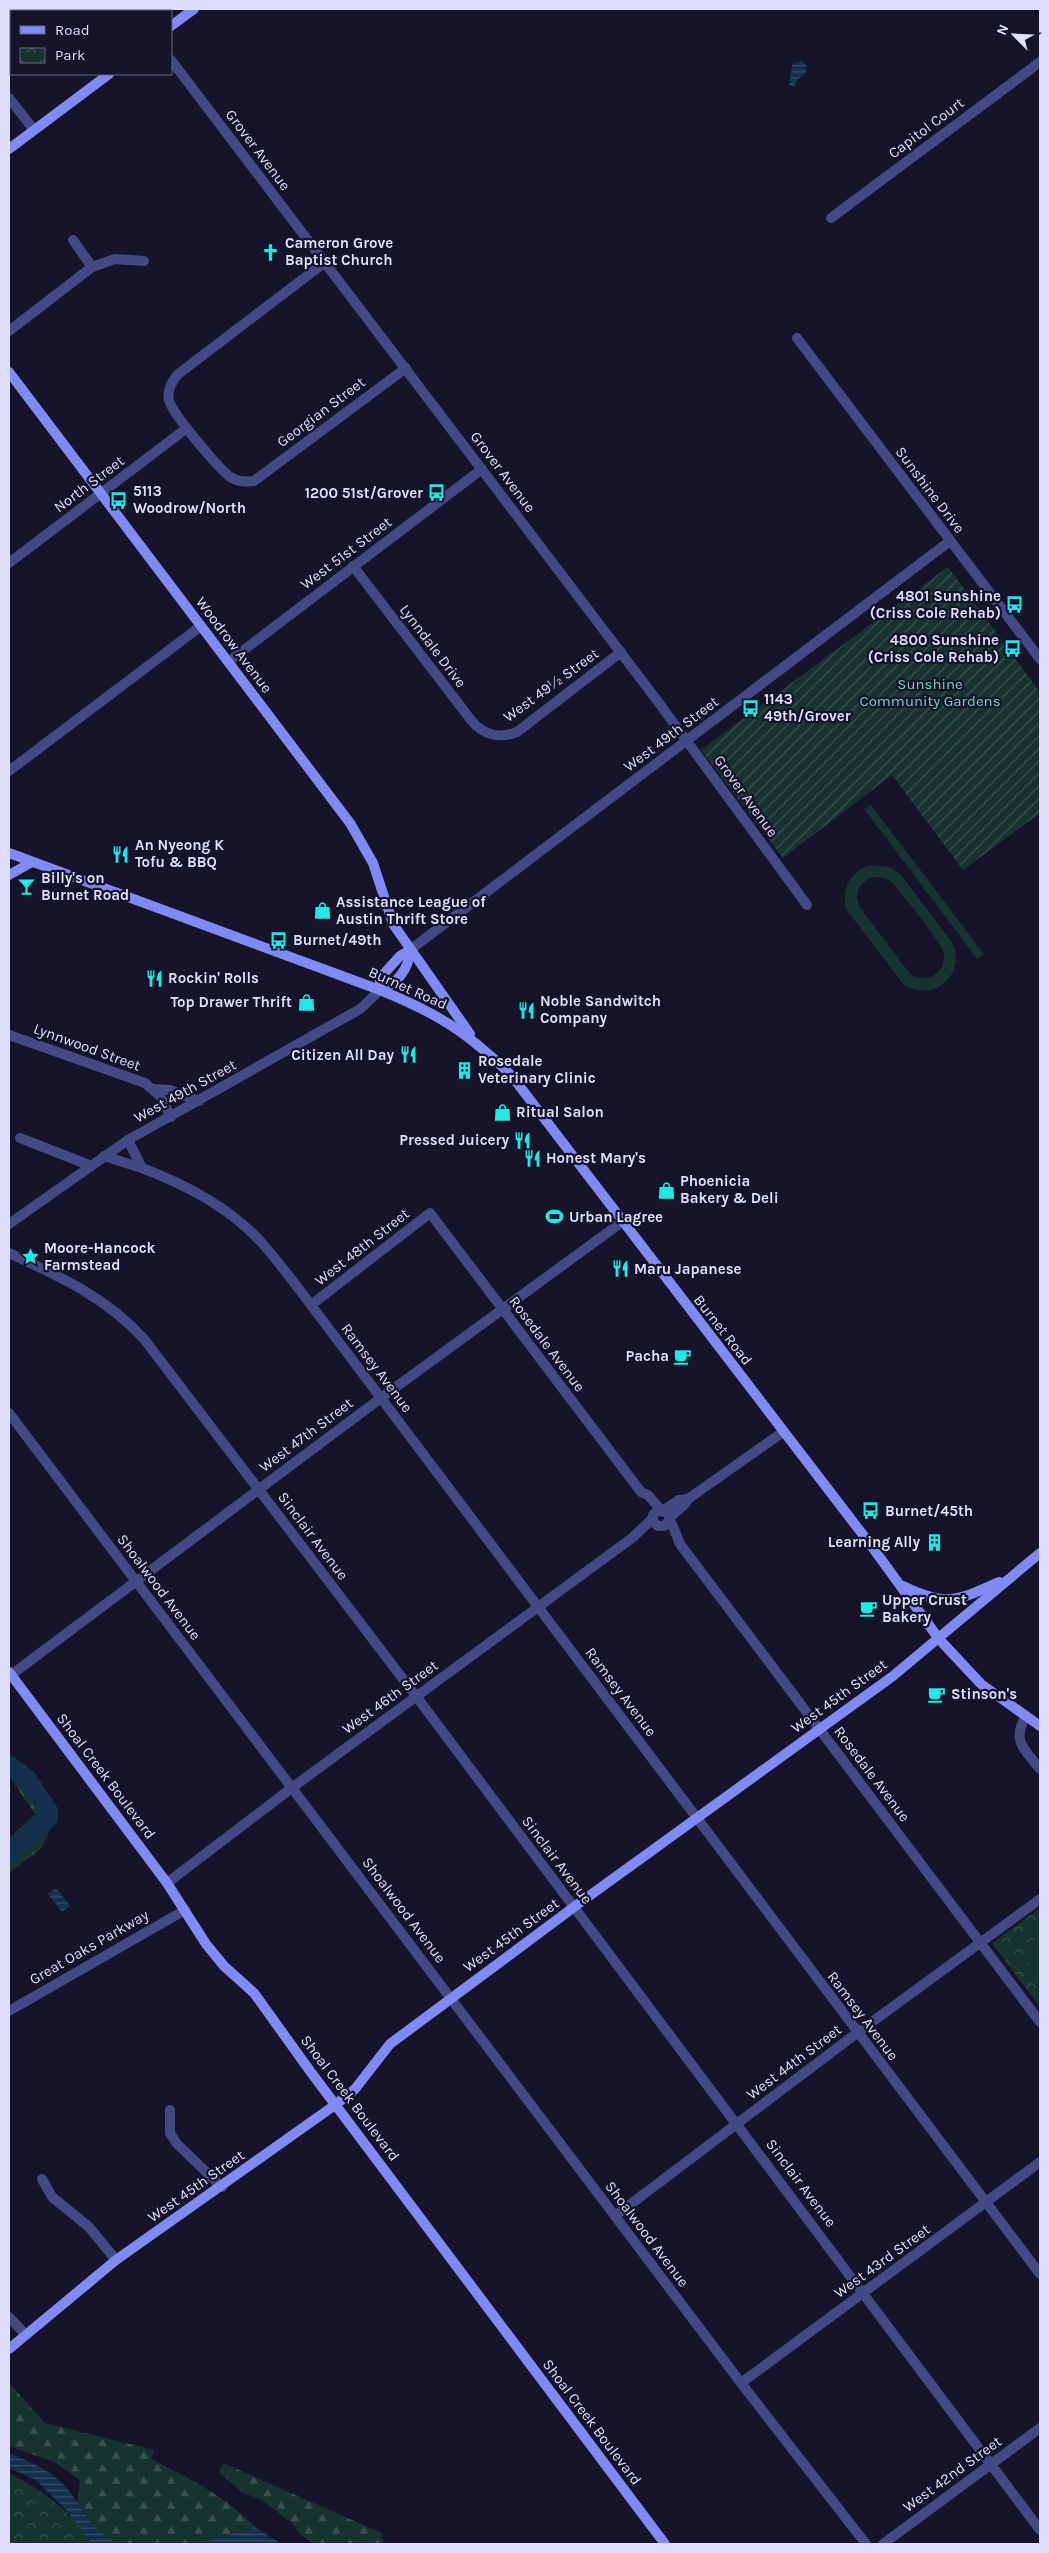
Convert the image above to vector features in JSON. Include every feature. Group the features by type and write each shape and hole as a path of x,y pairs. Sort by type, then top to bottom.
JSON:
{"main road":[{"path":"172,25 194,9"},
{"path":"9,150 107,75"},
{"name":"Woodrow Avenue","path":"9,372 350,823 373,863 393,924 475,1041"},
{"name":"Burnet Road","path":"9,853 380,990 437,1016 475,1041 511,1075 901,1585 939,1639 981,1684 1040,1726"},
{"path":"9,875 32,862"},
{"name":"West 49th Street","path":"410,950 409,961 394,985 380,990 380,978 400,956 410,950"},
{"name":"West 45th Street","path":"9,2349 116,2260 336,2105 355,2089 390,2044 574,1907 893,1676 939,1639 1007,1578 1040,1553"},
{"path":"901,1585 933,1599 952,1600 969,1596 1007,1578"},
{"name":"Shoal Creek Boulevard","path":"10,1673 167,1883 212,1952 254,1992 336,2105 665,2544"}],"street":[{"name":"Grover Avenue","path":"172,61 621,652 807,905"},
{"name":"Capitol Court","path":"830,218 1040,62"},
{"path":"9,98 34,130"},
{"path":"73,240 92,267"},
{"path":"9,331 92,267 115,259 144,260"},
{"path":"187,428 171,407 169,400 172,381 181,372 324,263"},
{"name":"Sunshine Drive","path":"797,338 1040,659"},
{"name":"Georgian Street","path":"187,428 227,475 237,481 254,481 406,368"},
{"name":"North Street","path":"9,564 187,428"},
{"name":"West 51st Street","path":"228,662 482,469"},
{"name":"West 49th Street","path":"410,950 950,541"},
{"name":"Lynndale Drive","path":"353,566 476,726 496,735"},
{"path":"9,772 201,626"},
{"name":"West 49½ Street","path":"496,735 510,734 523,727 621,652"},
{"name":"West 49th Street","path":"9,1224 128,1140 360,1009 380,990"},
{"name":"Lynnwood Street","path":"9,1035 145,1083 154,1089 171,1117"},
{"name":"Lynnwood Street","path":"154,1089 170,1090 198,1101"},
{"path":"20,1138 90,1165"},
{"path":"128,1140 142,1168"},
{"name":"Ramsey Avenue","path":"104,1156 142,1168 191,1188 240,1222 262,1243 312,1305 857,2033 1040,2274"},
{"name":"West 48th Street","path":"312,1305 430,1213"},
{"name":"Rosedale Avenue","path":"430,1213 641,1492 642,1500 679,1537 680,1544 1040,2022"},
{"name":"West 47th Street","path":"10,1673 622,1222"},
{"name":"Sinclair Avenue","path":"9,1253 91,1293 133,1326 416,1696 1040,2530"},
{"name":"Shoalwood Avenue","path":"9,1413 741,2383 866,2544"},
{"name":"West 46th Street","path":"167,1883 293,1787 632,1538 642,1536 679,1500 688,1499 783,1432"},
{"path":"1026,1716 1018,1736 1022,1746 1040,1770"},
{"name":"West 44th Street","path":"615,2216 857,2033 1040,1899"},
{"name":"Great Oaks Parkway","path":"9,2011 185,1910"},
{"path":"170,2110 170,2133 177,2144 222,2187"},
{"name":"West 43rd Street","path":"741,2383 1040,2162"},
{"path":"42,2179 52,2197 89,2227 116,2260"},
{"path":"9,2317 25,2334"},
{"name":"West 42nd Street","path":"883,2544 1040,2428"}],"green space":[{"name":"Sunshine Community Gardens","path":"948,567 1040,692 1040,813 963,870 892,775 783,858 701,750"},
{"path":"871,805 984,954 977,959 865,810"},
{"path":"870,865 890,867 901,875 954,945 956,957 954,968 944,984 935,989 925,991 915,990 904,985 846,909 846,888 852,876","holes":["873,877 886,878 893,883 933,934 942,949 944,957 941,969 931,977 918,978 911,975 861,909 858,894 864,882"]},
{"path":"9,1755 21,1766 58,1813 41,1849 9,1873 9,1838 35,1814 9,1776"},
{"path":"1040,1908 1040,2007 992,1943"},
{"path":"1040,1936 1040,1978 1023,1957 1023,1949"},
{"path":"9,2383 45,2423 154,2450 151,2459 193,2481 220,2498 256,2528 239,2531 198,2544 119,2544 102,2537 77,2505 80,2480 54,2462 9,2446"},
{"path":"223,2463 382,2533 383,2544 313,2544 300,2534 292,2523 260,2499 243,2493 219,2472"},
{"path":"9,2473 56,2503 84,2531 93,2544 9,2544"}],"water":[{"path":"801,61 807,66 806,73 797,80 794,87 789,85 792,65"},
{"path":"56,1888 70,1906 62,1912 48,1894"},
{"path":"9,2453 50,2473 62,2483 93,2525 108,2538 119,2544 93,2544 66,2510 36,2480 9,2468"},
{"path":"256,2528 282,2544 198,2544 239,2531"}],"waterway":[{"path":"9,1765 27,1779 49,1812 49,1817 9,1854"}],"place":[{"name":"Cameron Grove Baptist Church","path":"271,252"},
{"name":"1200 51st/Grover","path":"437,493"},
{"name":"5113 Woodrow/North","path":"119,500"},
{"name":"4801 Sunshine (Criss Cole Rehab)","path":"1015,605"},
{"name":"4800 Sunshine (Criss Cole Rehab)","path":"1013,649"},
{"name":"1143 49th/Grover","path":"750,708"},
{"name":"An Nyeong K Tofu & BBQ","path":"121,854"},
{"name":"Billy's on Burnet Road","path":"27,887"},
{"name":"Assistance League of Austin Thrift Store","path":"322,911"},
{"name":"Burnet/49th","path":"279,940"},
{"name":"Rockin' Rolls","path":"154,978"},
{"name":"Top Drawer Thrift","path":"306,1002"},
{"name":"Noble Sandwitch Company","path":"526,1010"},
{"name":"Citizen All Day","path":"408,1055"},
{"name":"Rosedale Veterinary Clinic","path":"464,1070"},
{"name":"Ritual Salon","path":"502,1112"},
{"name":"Pressed Juicery","path":"523,1140"},
{"name":"Honest Mary's","path":"532,1158"},
{"name":"Phoenicia Bakery & Deli","path":"666,1190"},
{"name":"Urban Lagree","path":"555,1217"},
{"name":"Moore-Hancock Farmstead","path":"30,1257"},
{"name":"Maru Japanese","path":"620,1269"},
{"name":"Pacha","path":"683,1356"},
{"name":"Burnet/45th","path":"871,1511"},
{"name":"Learning Ally","path":"934,1542"},
{"name":"Upper Crust Bakery","path":"868,1609"},
{"name":"Stinson's","path":"937,1694"}]}
